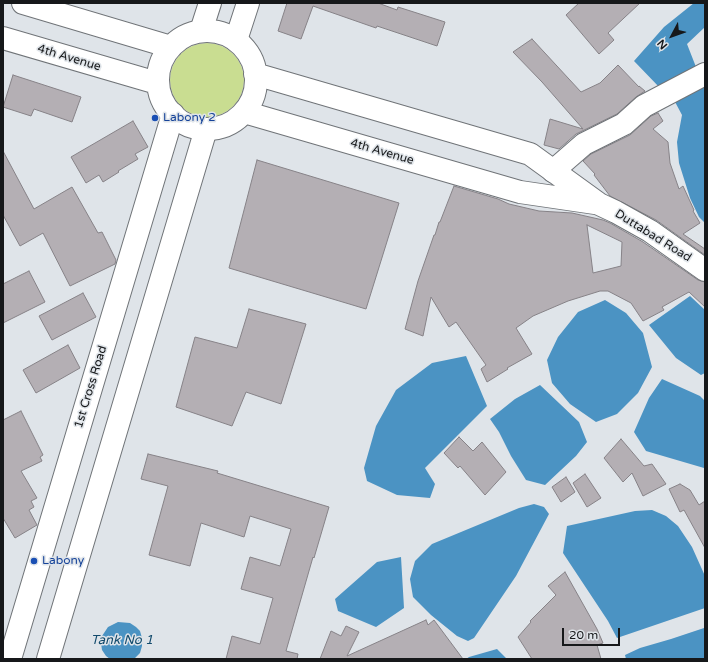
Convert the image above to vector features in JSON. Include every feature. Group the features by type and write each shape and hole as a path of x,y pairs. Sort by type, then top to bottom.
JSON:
{"main road":[{"path":"23,3 171,47"},
{"path":"201,31 210,3"},
{"path":"236,40 248,3"},
{"path":"205,30 222,33 236,40 247,51 254,66 256,84 250,104 240,117 225,126 206,129 192,126 178,120 166,107 159,92 157,83 157,76 163,58 171,47 174,43 188,34 205,30"},
{"name":"4th Avenue","path":"3,38 157,83"},
{"path":"255,74 530,154 599,204"},
{"path":"553,171 584,144 624,124 644,106 705,74"},
{"name":"4th Avenue","path":"244,112 520,192 599,204"},
{"name":"1st Cross Road","path":"10,659 173,114"},
{"path":"48,659 206,129"},
{"name":"Duttabad Road","path":"599,204 650,231 705,270"}],"green space":[{"path":"200,43 214,43 228,49 238,59 244,73 242,94 238,101 228,111 214,117 200,117 186,111 176,101 170,87 170,73 176,59 186,49"}],"water":[{"path":"694,3 705,3 705,27 687,44 696,67 660,88 634,61 664,27"},
{"path":"705,84 705,223 699,217 690,198 679,163 677,142 682,115 674,100"},
{"path":"690,296 705,310 705,373 701,375 676,358 649,325"},
{"path":"605,300 626,313 643,333 652,367 638,393 617,414 596,422 570,404 552,383 547,360 558,337 578,312"},
{"path":"466,356 487,406 425,468 435,484 430,498 397,495 367,481 364,468 376,426 396,390 432,363"},
{"path":"662,379 700,396 705,401 704,468 646,451 634,432 649,398"},
{"path":"540,385 579,422 587,442 576,456 545,485 526,480 490,419 515,399"},
{"path":"534,504 544,507 549,514 516,576 474,638 468,641 457,636 431,615 413,597 410,579 415,561 432,544 519,508"},
{"path":"652,510 666,516 678,526 692,547 705,576 705,608 617,638 608,621 563,553 567,526 635,511"},
{"path":"401,557 404,608 376,627 338,611 335,599 377,562"},
{"name":"Tank No 1","path":"118,622 130,623 140,631 142,646 140,653 134,659 110,659 102,650 102,636 108,627"},
{"path":"704,628 705,659 626,659 625,655 640,648"},
{"path":"497,649 507,659 466,659 469,657"}],"building":[{"path":"287,3 378,3 397,10 398,7 445,22 437,46 377,26 376,28 313,6 301,39 278,31"},
{"path":"579,3 640,3 608,33 614,40 599,54 566,15"},
{"path":"532,39 581,92 600,83 618,65 639,87 645,91 617,114 576,134 559,149 544,145 550,119 583,129 542,82 513,52"},
{"path":"13,75 81,97 72,122 34,109 31,116 3,107"},
{"path":"658,113 663,121 653,129 668,142 670,163 679,189 683,186 694,210 693,211 700,223 683,234 705,249 705,255 656,220 610,196 594,175 595,174 583,161 591,154 630,135 651,116"},
{"path":"133,121 148,147 135,154 138,159 103,182 99,175 86,183 71,157"},
{"path":"3,151 34,209 72,187 98,233 102,232 116,260 115,264 70,286 43,233 20,246 3,215"},
{"path":"257,160 399,203 366,309 229,268"},
{"path":"454,186 498,199 509,204 539,211 572,213 603,220 643,242 698,280 705,282 705,307 689,292 662,307 664,310 643,321 631,303 608,291 600,291 568,301 533,316 516,328 532,354 507,368 508,369 487,382 481,369 486,365 456,322 449,327 431,297 423,336 405,329 418,281","holes":["587,225 622,242 621,266 593,273"]},
{"path":"29,271 45,302 3,323 3,284"},
{"path":"83,293 96,317 52,340 39,316"},
{"path":"249,309 306,324 281,404 246,392 232,426 176,407 195,337 237,348"},
{"path":"68,345 80,368 36,393 23,370"},
{"path":"21,411 43,455 40,457 42,461 21,471 37,498 31,501 34,507 29,510 37,525 15,538 3,518 3,420"},
{"path":"459,437 473,451 482,442 506,472 485,495 460,466 458,468 444,453"},
{"path":"621,439 644,466 652,464 666,484 643,496 632,473 623,482 604,458"},
{"path":"148,454 218,471 217,473 329,507 286,651 298,654 297,659 226,659 232,636 260,644 273,598 241,589 250,557 280,566 291,529 250,516 244,537 201,523 190,566 149,555 168,486 141,479"},
{"path":"585,474 601,498 587,507 573,483"},
{"path":"566,477 575,492 561,502 552,487"},
{"path":"680,484 690,490 699,505 705,501 705,548 684,510 680,512 669,489"},
{"path":"565,572 597,629 603,643 597,645 601,659 532,659 518,637 531,622 530,621 556,595 548,586"},
{"path":"426,620 428,625 434,620 463,659 320,659 331,631 341,636 346,626 359,632 347,656"}],"place":[{"name":"Labony 2","path":"155,118"},
{"name":"Labony","path":"34,561"}]}
